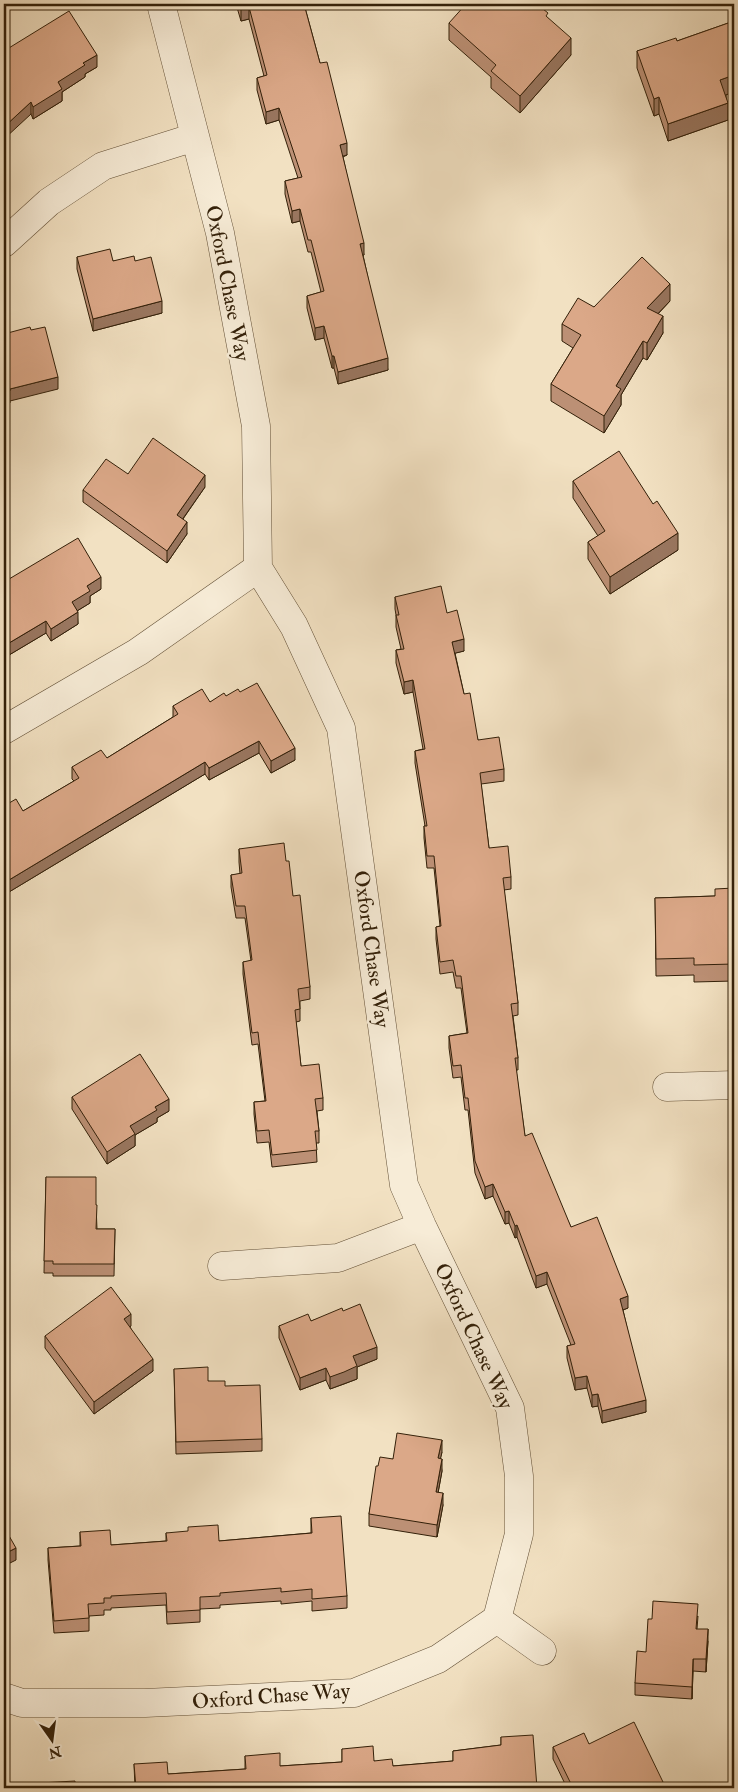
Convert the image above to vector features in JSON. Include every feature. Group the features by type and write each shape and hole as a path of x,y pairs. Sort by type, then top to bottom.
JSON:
{"street":[{"name":"Oxford Chase Way","path":"4,1697 22,1703 145,1703 354,1693 438,1659 497,1619 519,1534 519,1476 510,1408 404,1185 341,728 294,626 258,568 256,426 220,232 161,4"},
{"path":"4,243 49,202 103,166 195,137"},
{"path":"4,730 138,652 258,568"},
{"path":"666,1087 734,1085"},
{"path":"222,1266 338,1258 422,1226"},
{"path":"497,1619 542,1652"}],"building":[{"path":"239,4 304,4 320,63 327,62 347,143 340,145 364,243 360,244 388,358 338,372 324,326 315,328 307,296 324,291 311,240 308,240 300,209 292,211 285,181 302,177 279,108 266,112 257,78 267,75 249,7 241,9"},
{"path":"466,4 537,4 548,13 546,16 571,38 520,96 491,71 496,65 449,23"},
{"path":"69,11 97,55 58,82 62,89 33,107 31,102 4,127 4,51"},
{"path":"734,21 734,75 720,80 728,103 668,124 659,97 654,99 637,51 676,38 677,41"},
{"path":"110,249 113,261 134,256 135,261 151,257 162,301 93,319 77,257"},
{"path":"642,257 670,284 647,308 663,316 647,343 643,341 616,386 621,389 604,416 551,384 581,335 562,324 578,298 594,307"},
{"path":"30,327 31,330 45,327 58,377 10,389 10,391 4,393 4,334"},
{"path":"153,438 205,475 177,515 187,522 167,551 83,490 106,459 128,474"},
{"path":"619,451 653,504 657,501 678,533 610,577 588,542 605,531 573,481"},
{"path":"78,538 101,577 87,586 90,591 72,602 78,612 51,629 46,621 4,646 4,582"},
{"path":"441,586 447,613 457,610 464,639 452,642 464,694 470,693 478,740 499,737 504,769 480,773 489,848 508,846 511,877 503,878 518,1003 511,1004 518,1058 515,1058 525,1136 532,1133 571,1227 597,1217 628,1296 620,1299 646,1400 602,1411 598,1394 592,1395 587,1376 575,1378 567,1346 575,1344 547,1272 536,1276 517,1225 515,1226 509,1211 505,1212 493,1184 485,1187 475,1161 468,1098 465,1098 461,1065 453,1066 449,1036 468,1033 461,976 456,976 453,960 440,962 436,927 441,926 434,856 427,856 424,826 427,826 415,751 425,749 413,680 404,682 396,650 404,649 396,615 399,615 395,597"},
{"path":"257,683 295,748 271,761 259,741 209,768 205,762 4,883 4,806 16,799 23,811 79,778 72,767 101,750 107,758 178,714 173,706 202,689 210,702 224,693 226,696 238,689 240,692"},
{"path":"284,843 286,861 289,861 293,896 300,895 310,987 298,989 300,1009 295,1010 301,1066 319,1064 323,1098 315,1099 319,1131 315,1131 317,1150 272,1155 269,1130 257,1131 254,1102 266,1101 258,1032 252,1033 243,962 252,960 245,906 236,906 231,875 242,873 239,849"},
{"path":"734,888 734,964 694,965 694,958 656,959 655,898 715,896 715,889"},
{"path":"140,1054 169,1099 155,1107 157,1110 130,1126 135,1134 107,1152 72,1097"},
{"path":"46,1177 96,1177 96,1229 115,1229 114,1264 53,1264 53,1261 44,1261"},
{"path":"111,1287 131,1314 124,1319 153,1359 94,1402 45,1336"},
{"path":"360,1304 377,1347 353,1356 357,1366 344,1372 330,1377 326,1368 300,1378 279,1326 308,1314 311,1321 342,1308 343,1311"},
{"path":"208,1367 208,1381 225,1381 225,1386 260,1385 262,1439 176,1442 174,1369"},
{"path":"397,1433 442,1440 438,1458 442,1459 436,1492 443,1493 437,1525 369,1514 376,1466 378,1466 380,1457 393,1459"},
{"path":"341,1516 347,1596 312,1599 312,1589 281,1592 281,1588 220,1593 220,1596 200,1597 200,1610 167,1612 166,1593 111,1596 111,1598 104,1598 104,1603 88,1604 89,1618 54,1621 48,1548 81,1546 80,1532 110,1530 111,1545 167,1541 166,1533 188,1531 188,1527 218,1525 219,1541 312,1533 311,1518"},
{"path":"4,1527 16,1548 4,1554"},
{"path":"653,1601 698,1604 696,1629 708,1629 706,1659 693,1659 692,1687 635,1683 637,1651 646,1652 648,1619 652,1619"},
{"path":"634,1722 663,1782 650,1788 573,1788 553,1747 584,1733 589,1744"},
{"path":"533,1735 537,1788 136,1788 134,1764 167,1762 168,1774 246,1769 245,1756 280,1753 280,1766 342,1762 342,1749 373,1746 374,1761 392,1759 393,1766 453,1761 453,1751 501,1745 501,1737"},
{"path":"75,1781 75,1788 40,1788 40,1783"}]}
